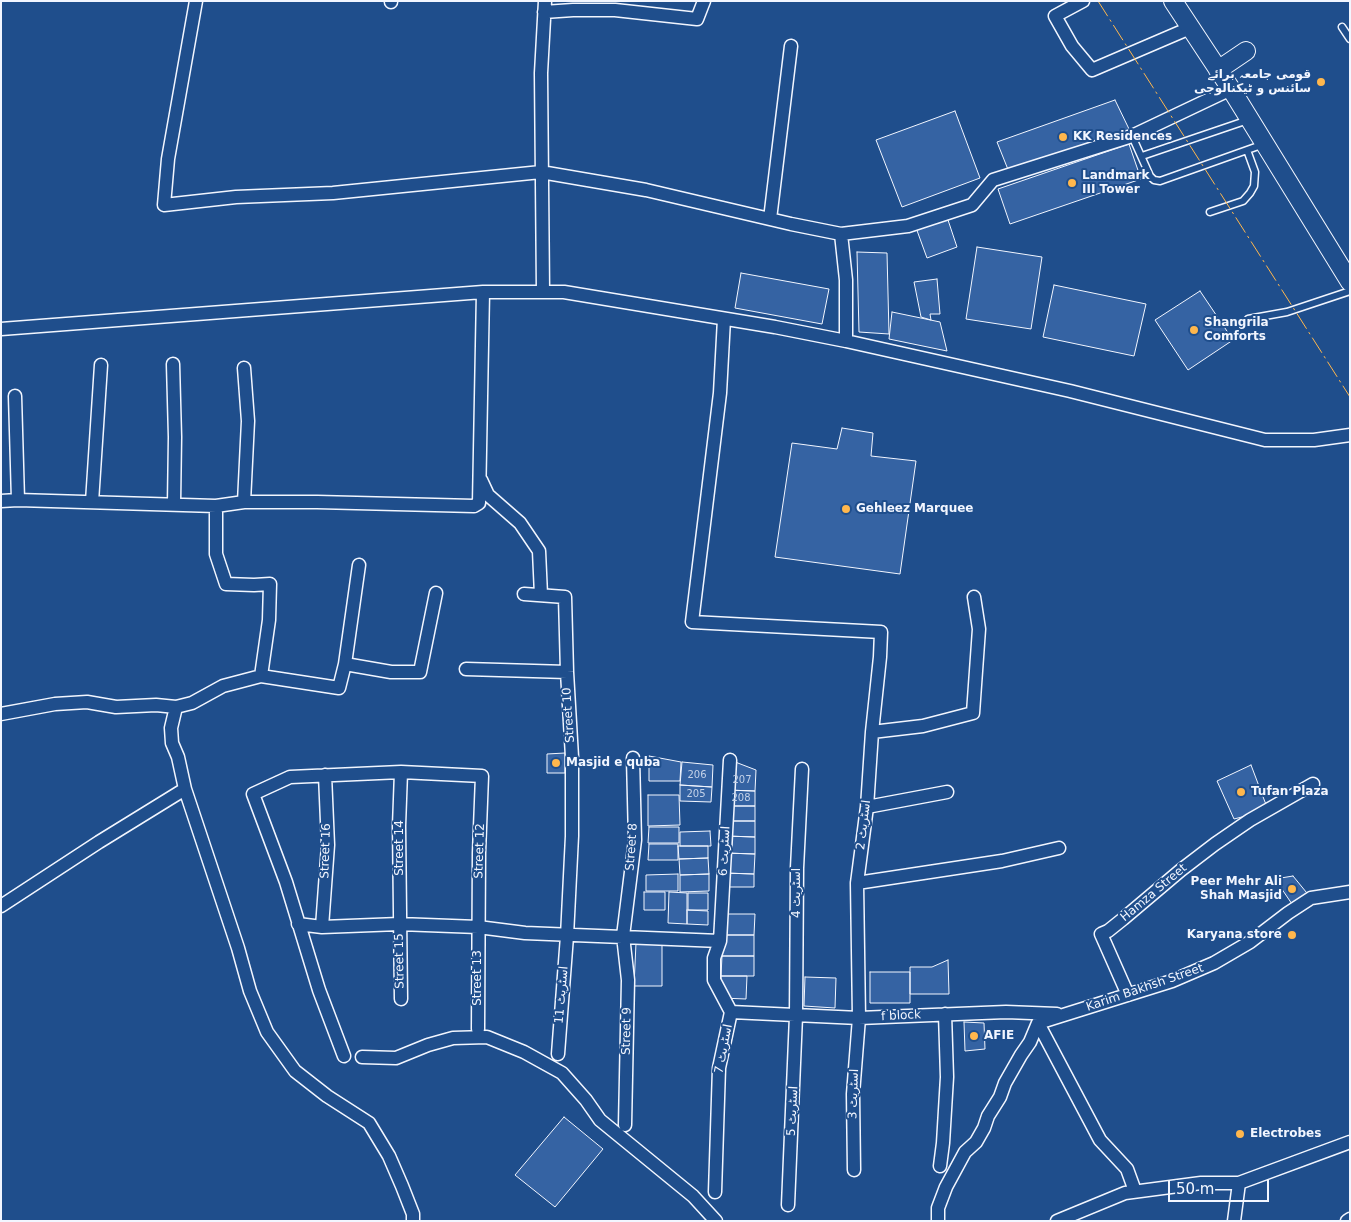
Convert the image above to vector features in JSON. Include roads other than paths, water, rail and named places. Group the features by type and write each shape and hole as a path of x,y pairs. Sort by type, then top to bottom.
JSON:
{"main road":[{"path":"1173,1 1231,89 1350,282"},
{"path":"1218,70 1246,51"}],"street":[{"path":"196,1 168,158 164,205 236,197 333,193 541,172 646,190 841,234 908,226 972,205 993,180 1132,136 1231,89"},
{"path":"543,292 541,74 545,7 573,10 615,10 697,19 704,1"},
{"path":"1083,1 1055,16 1072,46 1092,70 1190,28"},
{"path":"770,219 791,46"},
{"path":"841,234 846,280 846,341"},
{"path":"1,501 216,506 244,502 317,502 474,506 479,503 483,292"},
{"path":"1,329 483,292 564,292 724,318 846,341 1070,391 1265,440 1314,440 1350,435"},
{"name":"اسٹریٹ 2","path":"724,318 720,392 692,622 881,632 867,807 857,883 859,1018"},
{"path":"173,364 174,504"},
{"path":"92,502 101,365"},
{"path":"244,368 248,421 244,502"},
{"path":"15,396 18,500"},
{"path":"479,475 488,495 520,523 539,551 541,595"},
{"path":"216,506 216,554 226,584 270,584 269,620 261,676"},
{"path":"1,714 55,704 87,702 116,707 156,705 176,707 192,703 222,686 261,676 339,688 345,664 359,565"},
{"path":"345,664 391,672 420,672 436,593"},
{"name":"Street 10","path":"524,594 566,597 567,672 572,757 572,836 567,936"},
{"path":"872,732 924,726 973,713 979,630 974,597"},
{"path":"466,669 567,672"},
{"path":"176,707 171,728 172,743 178,757 185,789 238,948 250,991 267,1032 295,1071 327,1096 369,1123 389,1156 399,1178 413,1214 413,1221"},
{"name":"Street 8","path":"623,936 635,840 633,758"},
{"name":"اسٹریٹ 6","path":"720,941 730,760"},
{"name":"اسٹریٹ 4","path":"796,1016 797,868 802,769"},
{"path":"344,1056 318,990 286,882 253,794 290,777 401,772"},
{"name":"Street 12","path":"401,772 482,776 478,927"},
{"name":"Street 14","path":"400,924 401,772"},
{"name":"Street 16","path":"322,927 328,845 325,775"},
{"name":"Hamza Street","path":"1128,995 1101,934 1116,925 1215,844 1250,820 1313,784"},
{"path":"1,906 185,789"},
{"path":"867,807 947,792"},
{"path":"857,883 1002,861 1059,848"},
{"name":"Karim Bakhsh Street","path":"1038,1023 1172,980 1214,963 1250,942 1311,898 1350,892"},
{"path":"298,924 322,927 400,924 478,927 525,934 623,936 720,941"},
{"name":"Street 15","path":"400,924 401,999"},
{"name":"Street 13","path":"478,927 478,1029"},
{"name":"اسٹریٹ 11","path":"558,1054 567,936"},
{"name":"Street 9","path":"623,936 628,980 625,1126"},
{"name":"اسٹریٹ 7","path":"716,1192 719,1068 732,1012 714,980 714,958 720,941"},
{"name":"f block","path":"732,1012 859,1018 1006,1012 1070,1014"},
{"path":"940,1166 947,1077 945,1014"},
{"name":"اسٹریٹ 5","path":"788,1205 796,1016"},
{"name":"اسٹریٹ 3","path":"854,1170 852,1094 859,1018"},
{"path":"1038,1023 1100,1140 1127,1169 1135,1191"},
{"path":"938,1221 938,1208 946,1187 964,1152 976,1142 984,1128 988,1116 1000,1097 1005,1083 1030,1042 1038,1023"},
{"path":"362,1057 396,1058 428,1045 453,1038 487,1037 524,1052 562,1073 586,1100 600,1120 692,1196 716,1221"},
{"path":"1057,1221 1125,1193 1201,1184 1239,1183 1350,1142"},
{"path":"1234,1221 1239,1183"}],"lane":[{"path":"1342,27 1350,39"},
{"path":"1142,156 1250,120"},
{"path":"1132,136 1150,176 1154,180 1160,181 1264,144"},
{"path":"1210,212 1243,201 1250,193 1254,186 1255,172 1247,150"},
{"path":"1248,319 1287,312 1350,291"}],"place":[{"name":"قومی جامعہ برائے سائنس و ٹیکنالوجی","path":"1321,82"},
{"name":"KK Residences","path":"1063,137"},
{"name":"Landmark III Tower","path":"1072,183"},
{"name":"Shangrila Comforts","path":"1194,330"},
{"name":"Gehleez Marquee","path":"846,509"},
{"name":"Masjid e quba","path":"556,763"},
{"name":"Tufan Plaza","path":"1241,792"},
{"name":"Peer Mehr Ali Shah Masjid","path":"1292,889"},
{"name":"Karyana store","path":"1292,935"},
{"name":"AFIE","path":"974,1036"},
{"name":"Electrobes","path":"1240,1134"}]}
